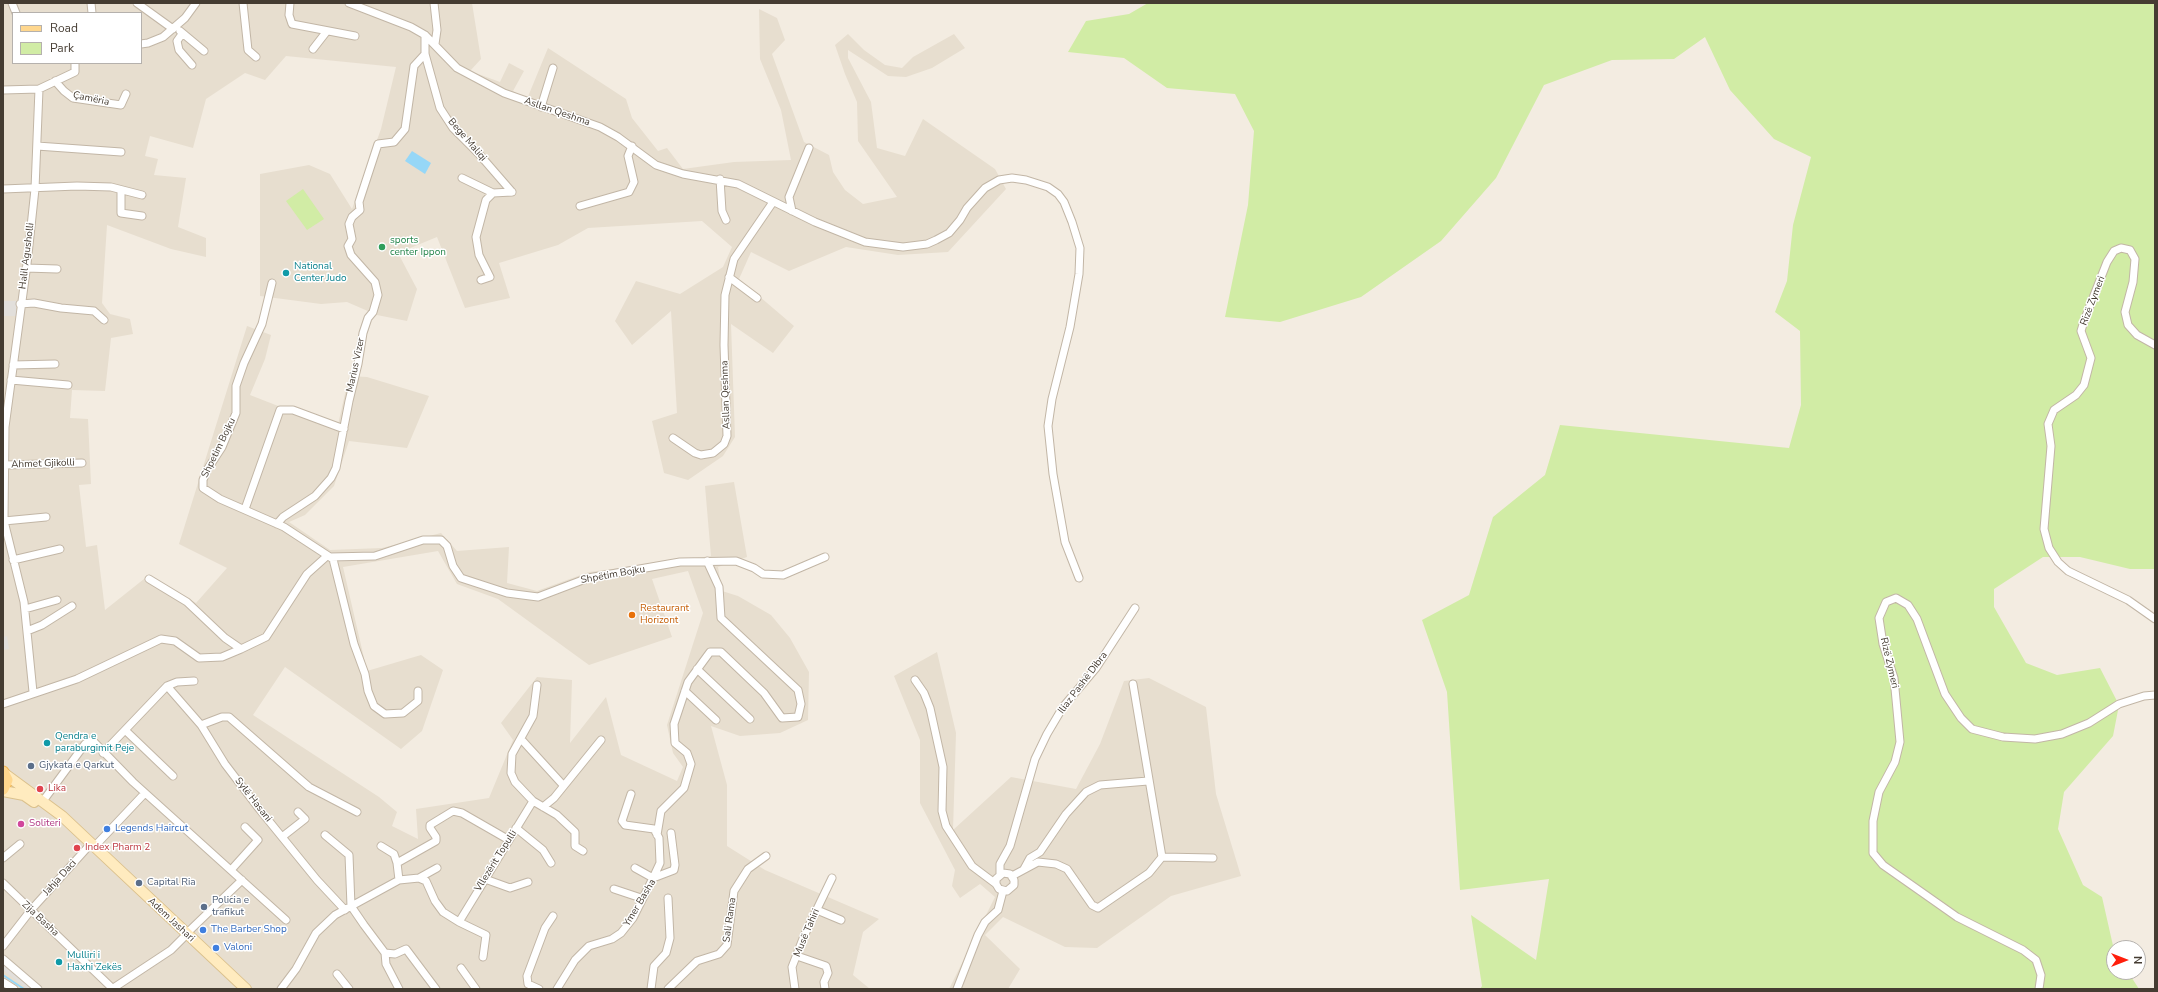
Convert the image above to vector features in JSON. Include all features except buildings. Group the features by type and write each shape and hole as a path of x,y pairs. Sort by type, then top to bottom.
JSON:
{"main road":[{"name":"Adem Jashari","path":"4,773 43,801 238,989"},
{"path":"3,790 7,783 4,773"},
{"name":"Adem Jashari","path":"3,790 24,795 91,848"},
{"name":"Adem Jashari","path":"184,936 246,989"}],"street":[{"path":"137,3 174,28 204,51"},
{"path":"142,44 163,37 174,28 196,3"},
{"path":"243,3 248,50 256,57"},
{"path":"290,3 292,24 355,36"},
{"name":"Asllan Qeshma","path":"349,3 410,27 425,35 457,68 504,93 600,127 632,146 656,165 683,174 720,179 744,187 792,211 865,242 903,247 922,245 936,240 949,233 980,193 999,180 1012,178 1033,182 1048,187 1058,194 1064,202 1080,248 1079,274 1070,327 1052,398 1048,426 1054,474 1066,542 1079,578"},
{"path":"434,3 437,30 435,44"},
{"path":"313,49 327,31"},
{"path":"182,34 177,41 179,50 192,65"},
{"name":"Bege Maliqi","path":"425,35 425,54 440,108 453,128 480,154 512,192 493,193"},
{"name":"Marius Vizer","path":"277,524 283,517 315,496 331,478 336,468 363,333 368,318 373,312 378,295 375,282 351,254 348,246 352,239 349,224 352,217 360,210 359,202 378,144 394,142 405,129 414,66 425,54"},
{"path":"3,90 39,89 75,72 75,64"},
{"path":"541,107 554,68"},
{"name":"Çamëria","path":"55,81 73,98 121,105 126,94"},
{"name":"Halil Agusholli","path":"4,427 26,268 34,189 39,89"},
{"path":"37,146 121,152"},
{"path":"580,206 629,192 634,182 628,156 632,146"},
{"path":"792,211 789,196 809,148"},
{"path":"462,178 493,193 486,200 476,237 479,255 490,277 481,280"},
{"path":"720,179 722,211 726,220"},
{"path":"3,189 34,189 77,186 121,190 142,195"},
{"path":"121,190 121,213 142,216"},
{"name":"Asllan Qeshma","path":"673,438 695,453 707,456 719,450 727,436 724,345 725,295 734,259 773,202"},
{"name":"Rizë Zymeri","path":"2155,344 2137,335 2128,325 2125,312 2133,282 2135,259 2130,250 2121,248 2114,251 2107,262 2081,331 2091,358 2084,385 2076,395 2054,410 2048,424 2051,446 2044,529 2049,548 2058,562 2068,571 2128,600 2155,619"},
{"path":"26,268 57,269"},
{"path":"729,278 757,298"},
{"name":"Shpetim Bojku","path":"272,283 262,324 244,363 236,386 236,413 222,447 207,470 203,480 203,488 209,493 277,524 329,556"},
{"path":"20,304 34,303 61,308 94,311 104,320"},
{"path":"13,365 55,364"},
{"path":"10,380 68,385"},
{"path":"245,509 280,410 293,410 344,429"},
{"name":"Ahmet Gjikolli","path":"4,427 4,522 25,609 33,692"},
{"name":"Ahmet Gjikolli","path":"4,465 82,463"},
{"path":"4,522 46,517"},
{"name":"Shpëtim Bojku","path":"329,556 375,556 423,540 441,540 447,546 453,566 461,578 506,593 538,597 588,578 680,562 736,561 754,568 764,574 783,575 825,557"},
{"path":"13,560 60,550"},
{"path":"3,704 33,692 77,679 112,661 162,639 175,641 200,658 222,657 241,649 266,637 307,574 329,556 333,559 336,567 354,644 365,674 372,703 385,714 403,713 418,701 418,691"},
{"path":"634,868 653,878 660,863 657,834 661,811 684,788 691,764 687,753 675,743 674,724 688,682 710,652 720,652 764,693 782,718 798,717 801,704 798,690 721,618 719,587 707,561"},
{"path":"149,579 187,602 225,638 241,649"},
{"name":"Rizë Zymeri","path":"2039,989 2040,974 2036,960 2023,950 1957,917 1883,865 1873,853 1874,821 1879,792 1895,762 1900,742 1894,678 1883,644 1879,618 1886,602 1896,598 1908,605 1917,619 1945,694 1961,718 1972,728 2003,737 2035,739 2062,734 2089,723 2119,704 2144,696 2155,695"},
{"path":"25,609 57,600"},
{"path":"27,631 42,625 72,606"},
{"name":"Iliaz Pashë Dibra","path":"996,884 996,879 1000,874 1000,864 1010,846 1035,759 1047,734 1064,707 1096,668 1135,608"},
{"path":"697,669 750,719"},
{"path":"915,680 924,693 930,708 942,760 942,811 946,826 972,866 1003,891"},
{"path":"103,753 168,686 177,682 194,681"},
{"path":"1012,876 1038,862 1056,864 1067,869 1092,905 1098,908 1149,873 1162,856 1148,781 1133,684"},
{"path":"537,685 533,716 520,739 511,760 511,773 515,782 533,801 565,822 575,832 576,846 583,851"},
{"name":"Sylë Hasani","path":"168,686 201,725 225,764 282,837 317,880 348,908 385,953"},
{"path":"685,691 716,720"},
{"path":"201,725 222,717 229,717 309,787 357,812"},
{"path":"125,730 173,776"},
{"path":"520,739 564,785"},
{"path":"543,807 564,785 601,740"},
{"path":"43,801 85,744 90,741 94,742 103,753 145,792 286,920"},
{"path":"1023,869 1030,858 1040,852 1066,814 1086,792 1100,785 1148,781"},
{"name":"Jahja Daci","path":"3,946 31,910 145,792"},
{"path":"631,794 622,821 625,825 654,830 657,834"},
{"name":"Vllezërit Topulli","path":"459,922 533,801"},
{"path":"282,837 305,819 298,812"},
{"path":"397,863 436,841 436,837 430,828 430,825 453,812 462,813 509,840"},
{"path":"231,870 258,840 245,826"},
{"path":"516,828 543,850 551,863"},
{"name":"Ymer Basha","path":"557,989 575,960 589,946 612,939 621,933 632,918 641,898 653,878 675,868 671,833"},
{"path":"325,835 349,855 348,908"},
{"path":"3,858 20,844"},
{"path":"381,846 394,854 397,863 399,880"},
{"name":"Sali Rama","path":"668,989 697,961 719,954 727,945 734,891 748,869 766,856"},
{"path":"1162,856 1213,858"},
{"path":"282,989 296,969 316,933 335,915 399,880 419,878 437,868"},
{"path":"1000,874 1006,873 1012,876"},
{"path":"1003,891 1011,889 1014,885 1012,876"},
{"path":"419,878 426,881 443,912 459,922 486,935 484,957"},
{"name":"Musë Tahiri","path":"795,989 792,967 832,878"},
{"path":"485,879 510,888 528,882"},
{"path":"112,989 171,950 242,880"},
{"name":"Zija Basha","path":"3,884 112,989"},
{"path":"614,889 641,898"},
{"path":"957,989 978,935 986,922 998,910 1003,891"},
{"path":"651,989 654,966 666,953 670,938 668,898"},
{"path":"817,910 841,920"},
{"path":"539,989 528,984 527,976 545,928 553,916"},
{"path":"399,989 386,964 385,953 395,954 406,948 436,989"},
{"path":"797,956 826,966 828,972 824,982 825,989"},
{"path":"3,959 38,989"},
{"path":"461,968 476,989"},
{"path":"336,974 349,989"},
{"path":"3,982 11,988"}],"shaded area":[{"path":"3,3 472,3 481,59 470,71 500,82 509,63 524,71 513,91 527,99 548,48 626,99 632,118 658,151 667,148 683,169 734,162 791,160 781,110 760,59 759,9 777,18 785,40 772,54 804,142 829,155 833,172 845,190 863,204 897,197 858,141 857,102 835,45 848,34 864,50 885,65 902,68 913,57 954,34 965,48 932,68 906,77 888,76 848,50 848,58 871,102 877,148 905,156 923,119 995,169 1006,189 948,252 898,255 846,247 789,271 751,252 739,279 794,326 773,353 731,324 735,437 723,456 688,480 664,473 652,421 677,413 671,311 632,345 615,321 636,281 680,294 723,267 732,247 702,221 588,228 558,245 499,263 510,298 465,308 437,237 398,253 417,289 407,321 377,315 347,302 321,304 260,296 260,174 309,165 330,174 352,209 381,129 396,67 286,56 265,80 245,73 206,99 193,148 150,136 145,156 158,159 154,175 186,178 178,227 206,238 206,257 171,249 107,225 102,303 110,314 130,319 133,334 111,338 105,391 72,390 70,418 88,419 91,484 79,485 86,547 97,545 105,610 149,575 196,603 227,568 179,544 247,326 271,335 265,359 250,395 337,429 349,376 367,377 429,396 407,448 349,441 334,486 305,515 289,522 330,550 382,548 441,533 457,551 509,547 507,583 537,591 589,572 711,556 705,486 734,482 747,557 718,567 722,591 738,596 771,615 790,638 809,672 808,720 780,733 740,736 711,726 727,785 727,846 765,870 879,919 863,932 853,975 870,989 3,989","holes":["438,551 457,584 498,599 589,665 672,637 652,579 688,571 703,613 667,725 673,753 683,767 677,781 621,755 606,697 570,743 572,680 537,677 501,723 513,740 489,798 416,809 418,839 392,826 397,812 379,797 253,715 285,667 401,749 422,731 443,670 421,655 367,671 343,567"]},
{"path":"3,301 16,301 16,316 3,316"},
{"path":"7,636 9,649 3,650 3,637"},
{"path":"937,652 956,733 953,830 1011,777 1076,789 1100,744 1124,681 1149,678 1206,707 1216,794 1241,876 1171,896 1097,948 1065,947 1003,917 985,935 1020,969 1008,989 949,989 995,897 980,884 960,898 952,886 955,870 920,803 920,740 894,676"},
{"path":"3,964 16,972 33,989 27,989 3,970"}],"green space":[{"path":"1148,3 2155,3 2155,569 2130,569 2080,557 2043,557 1994,589 1994,607 2026,663 2057,675 2100,668 2119,705 2113,736 2064,792 2058,829 2083,885 2102,897 2112,940 2106,940 2106,980 2133,980 2139,989 1480,989 1482,986 1471,915 1536,960 1549,879 1460,890 1447,692 1422,620 1469,595 1493,517 1545,475 1560,425 1789,448 1801,405 1800,331 1775,312 1787,281 1793,225 1811,157 1774,139 1730,90 1705,37 1674,59 1612,60 1544,85 1496,178 1441,241 1361,297 1280,322 1225,317 1248,205 1254,131 1235,94 1167,88 1124,58 1068,52 1086,21 1129,14"},
{"path":"303,189 324,219 307,230 286,201"}],"water":[{"path":"412,151 431,163 425,174 405,161"}],"waterway":[{"path":"3,975 24,989"}],"place":[{"name":"sports center Ippon","path":"382,247"},
{"name":"National Center Judo","path":"286,273"},
{"name":"Restaurant Horizont","path":"632,615"},
{"name":"Qendra e paraburgimit Peje","path":"47,743"},
{"name":"Gjykata e Qarkut","path":"31,766"},
{"name":"Lika","path":"40,789"},
{"name":"Soliteri","path":"21,824"},
{"name":"Legends Haircut","path":"107,829"},
{"name":"Index Pharm 2","path":"77,848"},
{"name":"Capital Ria","path":"139,883"},
{"name":"Policia e trafikut","path":"204,907"},
{"name":"The Barber Shop","path":"203,930"},
{"name":"Valoni","path":"216,948"},
{"name":"Mulliri i Haxhi Zekës","path":"59,962"}]}
